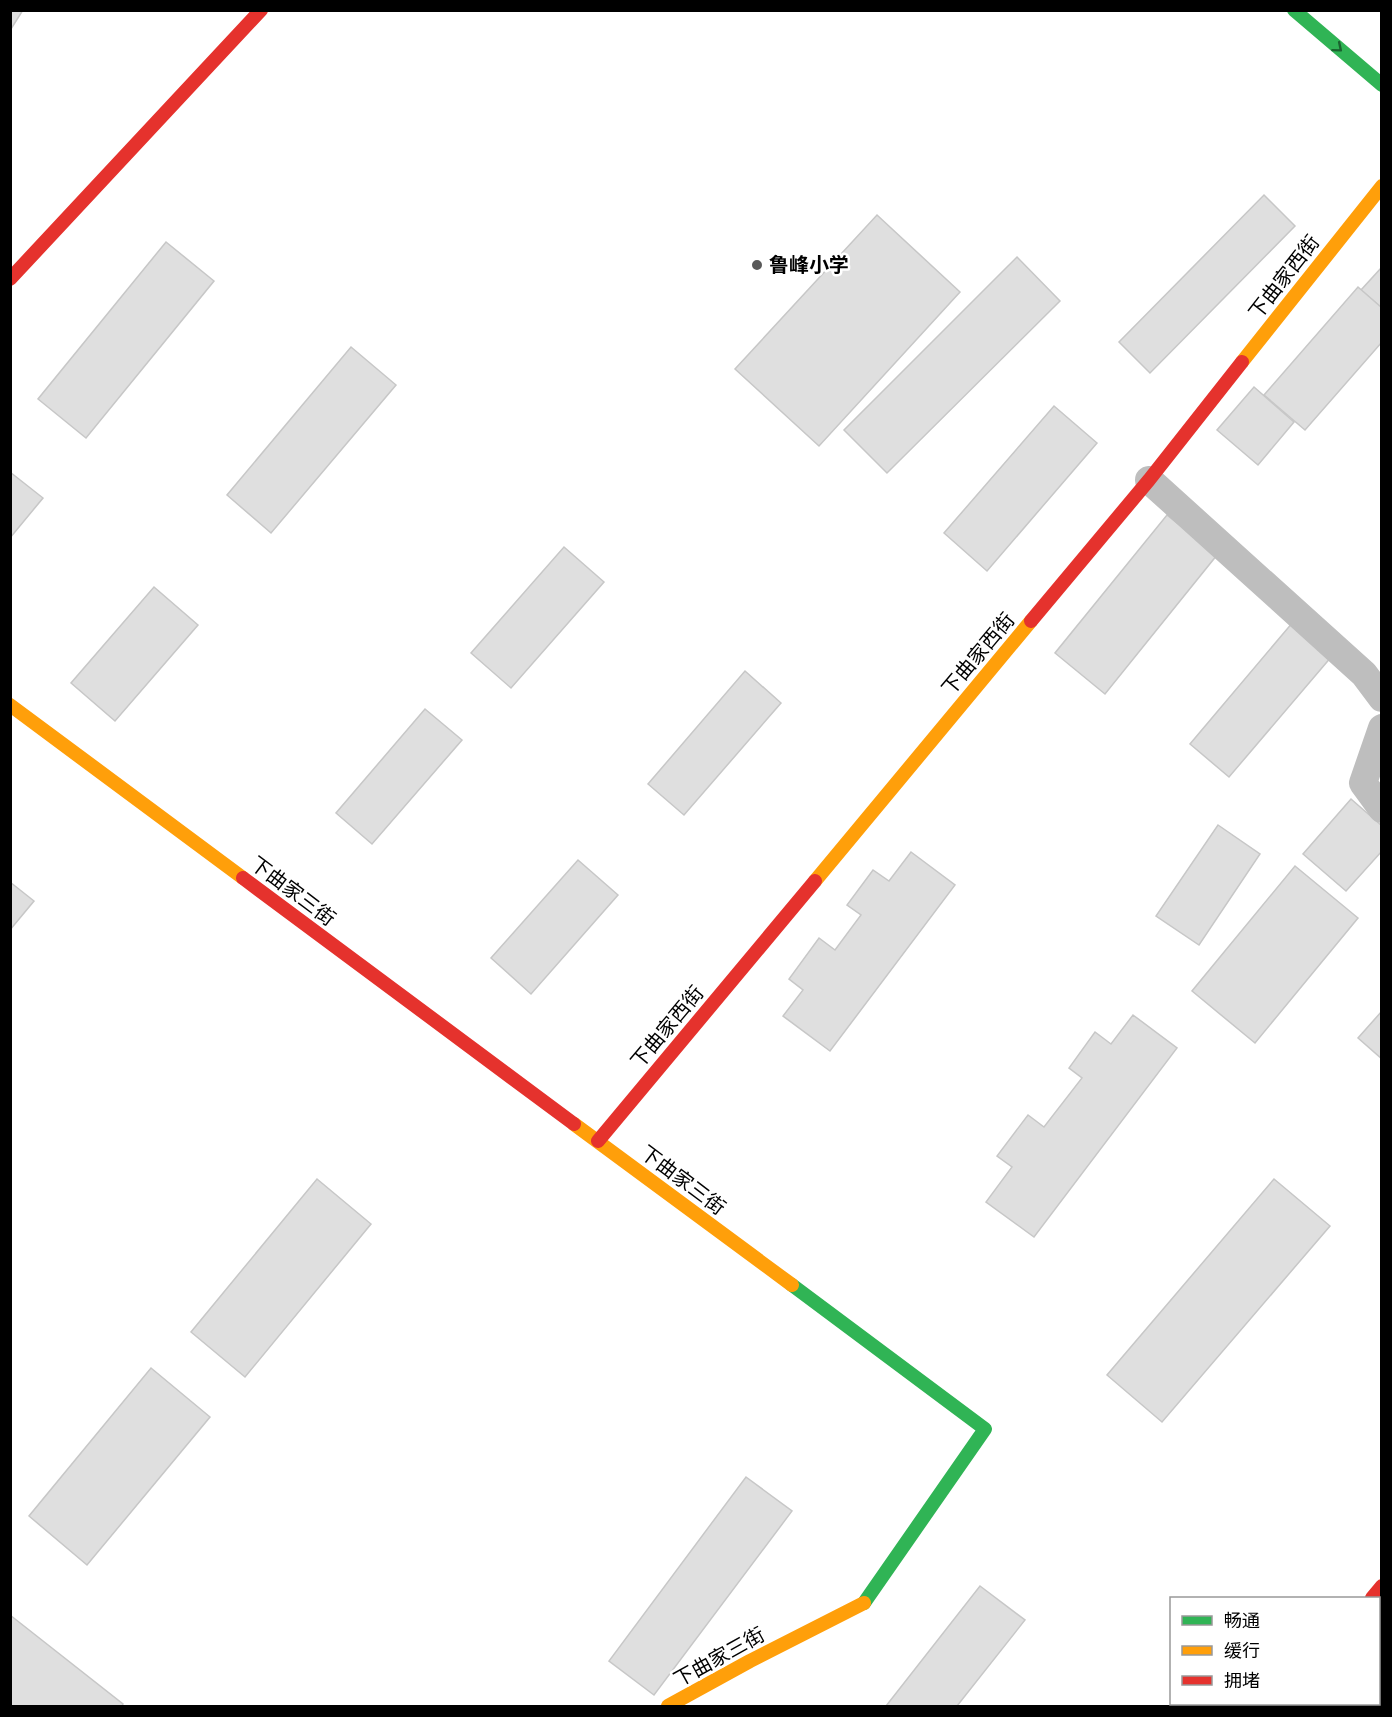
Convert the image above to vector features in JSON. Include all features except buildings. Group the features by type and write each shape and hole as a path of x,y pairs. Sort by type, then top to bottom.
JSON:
{"street":[{"path":"10,279 261,10"},
{"path":"1294,10 1382,85"},
{"name":"下曲家西街","path":"598,1141 1149,480 1382,186"},
{"path":"1149,480 1364,674 1382,698"},
{"name":"下曲家三街","path":"10,705 985,1428 865,1602 750,1661 669,1707"},
{"path":"1382,728 1363,783 1382,808"}],"traffic: fast":[{"path":"1294,10 1382,85"},
{"path":"792,1285 985,1429 864,1603"}],"traffic: slow":[{"path":"1242,362 1382,186"},
{"path":"815,881 1031,621"},
{"path":"10,705 243,878"},
{"path":"574,1124 792,1285"},
{"path":"668,1706 864,1603"}],"traffic: jam":[{"path":"10,279 261,10"},
{"path":"1031,621 1149,480 1242,362"},
{"path":"243,878 574,1124"},
{"path":"598,1141 815,881"},
{"path":"1373,1597 1382,1586"}],"place":[{"name":"鲁峰小学","path":"757,265"}]}
